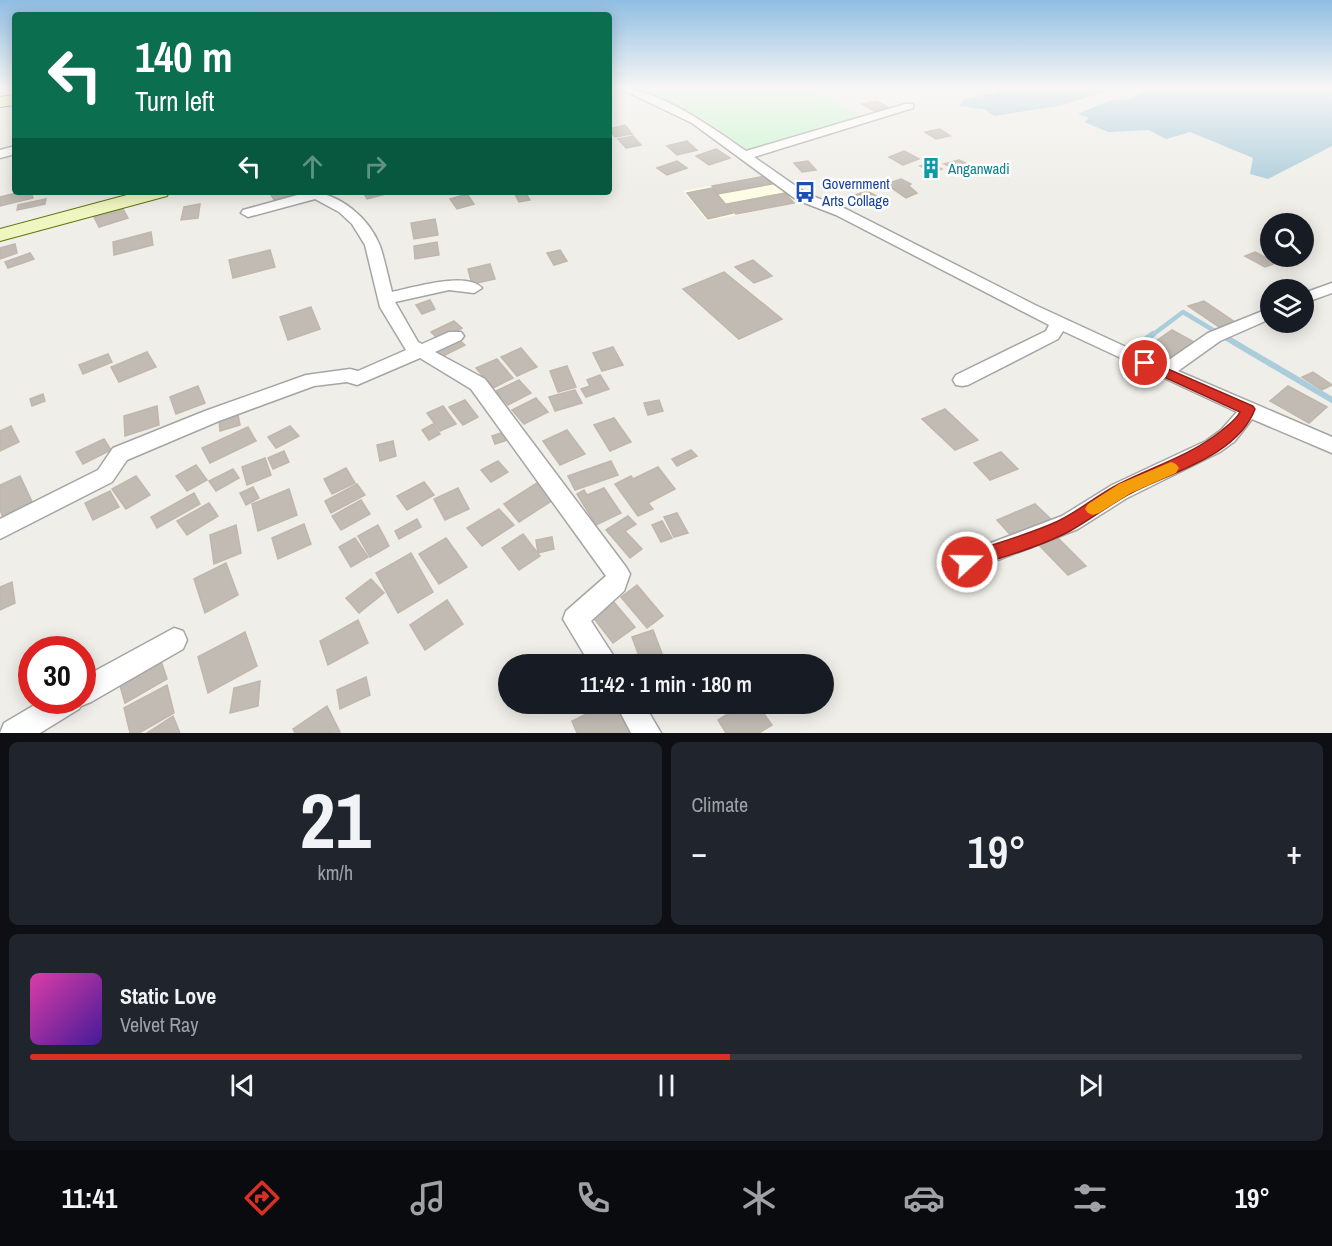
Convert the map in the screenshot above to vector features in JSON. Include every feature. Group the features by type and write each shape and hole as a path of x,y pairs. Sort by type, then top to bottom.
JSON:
{"street":[{"path":"698,122 802,197 841,212 1059,323 1164,372 1332,445"},
{"path":"744,156 856,122"},
{"path":"0,235 149,195"},
{"path":"248,213 309,195"},
{"path":"320,195 344,209 358,222 372,245 385,299 412,346 478,384 618,574 616,583 575,619 598,654"},
{"path":"385,299 449,285 474,288"},
{"path":"1164,372 1212,339 1260,318"},
{"path":"962,380 1052,335 1059,323"},
{"path":"0,530 105,476 120,454 212,416 312,380 351,375 357,379 455,336"},
{"path":"967,562 1064,526 1125,488 1192,459 1214,445 1243,421 1248,409"},
{"path":"96,685 174,640"},
{"path":"14,733 46,714"},
{"path":"635,714 647,733"}],"shaded area":[{"path":"765,175 796,203 707,221 683,191"}],"green space":[{"path":"708,122 852,122 753,153"}],"water":[{"path":"1084,122 1332,122 1332,146 1268,179 1250,174 1253,158 1190,132 1166,139 1149,130 1108,132"}],"building":[{"path":"625,125 632,134 615,137 612,128"},
{"path":"940,129 950,136 936,139 925,132"},
{"path":"633,136 641,145 626,148 618,139"},
{"path":"687,141 697,150 677,155 667,146"},
{"path":"716,149 730,158 709,165 696,156"},
{"path":"904,151 919,159 903,165 889,157"},
{"path":"959,160 972,166 962,172 944,164"},
{"path":"677,161 687,168 667,175 657,168"},
{"path":"808,161 816,170 802,172 794,163"},
{"name":"Anganwadi","path":"929,163 942,169 933,173 920,166"},
{"path":"765,176 772,184 718,194 712,186"},
{"path":"901,179 911,184 909,186 917,193 906,198 886,184"},
{"path":"712,188 733,213 708,219 687,193"},
{"path":"867,191 883,200 866,207 850,197"},
{"path":"785,193 794,203 736,214 727,204"},
{"path":"12,194 32,195 33,198 0,206 0,197"},
{"path":"271,195 295,195 275,201"},
{"path":"365,195 382,195 367,199"},
{"path":"468,195 474,204 457,209 450,199"},
{"path":"516,195 527,195 530,200 519,202"},
{"path":"46,199 45,204 17,210 18,205"},
{"path":"200,204 198,218 181,220 184,207"},
{"path":"123,209 128,218 99,227 94,217"},
{"path":"435,219 438,235 414,239 411,223"},
{"path":"151,232 153,245 114,255 113,242"},
{"path":"437,242 439,255 415,259 414,246"},
{"path":"15,244 17,253 0,259 0,248"},
{"path":"270,250 275,267 233,278 229,260"},
{"path":"560,250 567,261 554,265 547,253"},
{"path":"1255,252 1260,255 1260,264 1245,256"},
{"path":"30,253 34,259 8,268 5,262"},
{"path":"753,260 772,276 754,283 735,267"},
{"path":"490,264 495,279 472,284 468,269"},
{"path":"724,272 782,319 739,339 683,289"},
{"path":"430,300 435,309 422,314 416,305"},
{"path":"1204,301 1235,322 1219,327 1188,306"},
{"path":"311,307 320,329 288,340 280,317"},
{"path":"454,321 462,328 439,340 431,332"},
{"path":"1172,330 1196,343 1170,362 1146,348"},
{"path":"457,338 465,345 441,357 433,349"},
{"path":"613,347 623,365 602,371 593,353"},
{"path":"521,348 537,367 517,376 501,357"},
{"path":"147,352 156,367 119,382 111,367"},
{"path":"108,354 112,362 83,374 79,365"},
{"path":"497,359 513,378 493,388 476,368"},
{"path":"567,366 576,387 558,392 550,371"},
{"path":"1313,372 1332,385 1322,390 1302,377"},
{"path":"600,375 609,389 586,397 581,389 590,386 587,380"},
{"path":"519,380 531,393 508,405 496,391"},
{"path":"198,386 205,403 176,414 170,397"},
{"path":"1288,386 1327,407 1309,423 1270,401"},
{"path":"575,390 582,403 555,411 549,397"},
{"path":"43,394 45,401 32,406 30,399"},
{"path":"536,398 548,412 524,424 512,410"},
{"path":"465,400 478,417 463,425 449,407"},
{"path":"659,400 663,411 648,415 644,403"},
{"path":"157,406 159,425 125,436 124,416"},
{"path":"443,406 456,424 440,431 427,413"},
{"path":"945,409 978,440 955,450 922,419"},
{"path":"238,415 240,425 220,431 219,421"},
{"path":"614,418 631,442 610,451 594,425"},
{"path":"433,424 440,434 429,440 422,430"},
{"path":"11,426 19,442 0,451 0,431"},
{"path":"290,426 299,436 276,448 268,437"},
{"path":"248,427 256,441 210,463 202,448"},
{"path":"567,430 585,454 560,465 543,441"},
{"path":"507,431 511,439 495,444 492,436"},
{"path":"104,439 111,450 83,464 76,452"},
{"path":"393,441 396,456 380,461 377,445"},
{"path":"691,450 697,456 677,466 672,459"},
{"path":"284,451 289,462 273,469 268,458"},
{"path":"1001,452 1018,469 990,480 974,463"},
{"path":"265,458 271,475 247,485 242,467"},
{"path":"498,461 508,472 491,482 481,470"},
{"path":"611,461 618,475 575,490 568,476"},
{"path":"196,465 207,480 187,491 176,476"},
{"path":"658,467 675,489 648,503 653,509 638,516 615,484 631,476 633,479"},
{"path":"346,468 355,483 332,494 324,479"},
{"path":"233,469 239,478 216,491 209,481"},
{"path":"20,476 35,508 5,522 0,510 0,485"},
{"path":"136,476 150,495 126,509 112,489"},
{"path":"424,482 434,495 407,510 397,496"},
{"path":"537,483 553,500 519,522 504,504"},
{"path":"357,484 365,495 331,513 325,501"},
{"path":"253,487 259,498 246,505 240,493"},
{"path":"458,488 469,509 445,520 434,499"},
{"path":"604,488 621,513 596,525 577,494 584,490 587,495"},
{"path":"289,489 297,515 258,531 252,504"},
{"path":"110,491 119,507 93,520 85,503"},
{"path":"194,493 200,504 157,528 151,517"},
{"path":"361,500 370,514 341,530 332,516"},
{"path":"209,503 218,516 187,535 177,521"},
{"path":"1035,504 1056,524 1016,541 997,520"},
{"path":"499,509 514,525 482,546 467,528"},
{"path":"677,513 688,533 674,537 664,517"},
{"path":"628,516 636,524 625,531 642,549 630,558 606,530"},
{"path":"417,519 421,527 399,539 395,531"},
{"path":"662,521 672,538 661,542 652,525"},
{"path":"304,524 311,544 278,559 272,538"},
{"path":"236,525 241,553 214,564 210,535"},
{"path":"378,525 389,546 370,557 358,536"},
{"path":"1053,533 1086,566 1068,575 1035,541"},
{"path":"523,534 540,556 519,570 502,548"},
{"path":"552,537 554,549 538,553 536,540"},
{"path":"355,538 368,557 351,567 339,547"},
{"path":"446,538 467,567 439,584 419,554"},
{"path":"411,553 433,592 398,613 376,573"},
{"path":"226,563 238,595 205,613 194,579"},
{"path":"371,579 384,593 359,613 346,598"},
{"path":"12,582 15,603 0,610 0,587"},
{"path":"637,585 663,616 647,628 621,597"},
{"path":"447,600 463,624 425,650 410,625"},
{"path":"613,601 635,627 613,643 592,616"},
{"path":"358,620 368,643 328,665 320,641"},
{"path":"653,630 662,654 638,654 632,637"},
{"path":"245,632 257,666 208,693 198,657"},
{"path":"160,658 167,679 125,703 119,682"},
{"path":"366,677 370,695 340,709 337,690"},
{"path":"260,681 258,706 230,713 234,688"},
{"path":"167,685 174,713 139,733 130,733 124,708"},
{"path":"327,706 340,732 295,733 293,729"},
{"path":"586,714 626,714 635,733 577,733 572,721"},
{"path":"728,714 764,714 772,725 759,733 726,733 718,720"},
{"path":"173,716 180,733 147,733"}],"waterway":[{"path":"1151,336 1183,312 1223,336"},
{"path":"1137,346 1153,334"},
{"path":"1220,334 1332,400"}],"slow traffic":[{"path":"1093,509 1125,488 1171,468"}],"place":[{"name":"Anganwadi","path":"931,168"},
{"name":"Government Arts Collage","path":"805,192"}],"route":[{"path":"967,562 1064,526 1125,488 1192,459 1214,445 1243,421 1248,409 1145,363"}]}
